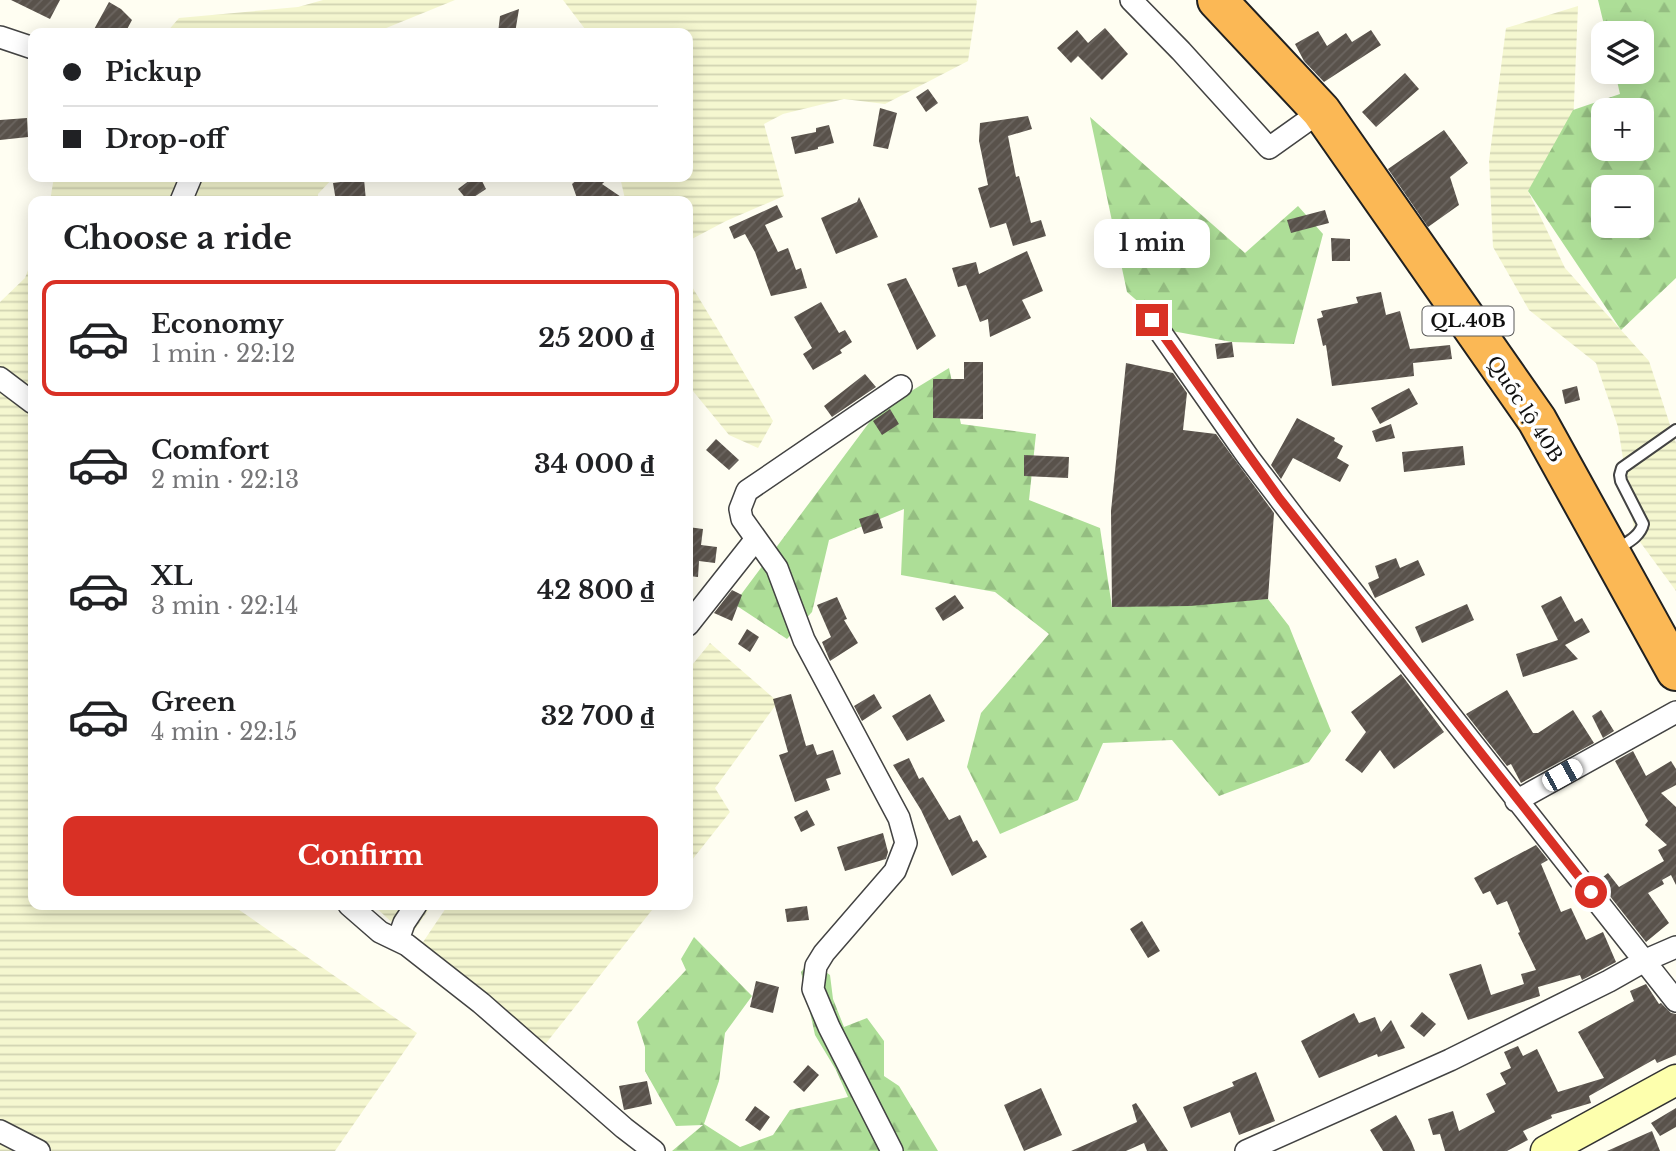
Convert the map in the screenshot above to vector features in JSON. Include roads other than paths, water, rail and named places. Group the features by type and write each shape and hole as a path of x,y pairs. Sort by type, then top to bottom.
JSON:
{"highway":[{"name":"Quốc lộ 40B","path":"1217,0 1321,111 1537,420 1676,671"}],"street":[{"path":"1131,0 1269,148 1321,111"},
{"path":"0,37 28,46"},
{"path":"1152,320 1256,468 1676,1001"},
{"path":"0,378 28,399"},
{"path":"892,1151 829,1027 813,989 816,967 824,953 895,871 906,843 898,818 804,640 777,568 743,519 740,509 747,492 901,386"},
{"path":"693,619 756,539"},
{"path":"1517,801 1676,712"},
{"path":"355,910 380,932 415,951 481,1003 654,1151"},
{"path":"398,940 413,910"},
{"path":"1246,1151 1450,1060 1676,947"},
{"path":"1561,1147 1676,1080"},
{"path":"0,1131 39,1151"}],"lane":[{"path":"1611,554 1636,536 1643,524 1621,481 1622,468 1676,430"}]}
